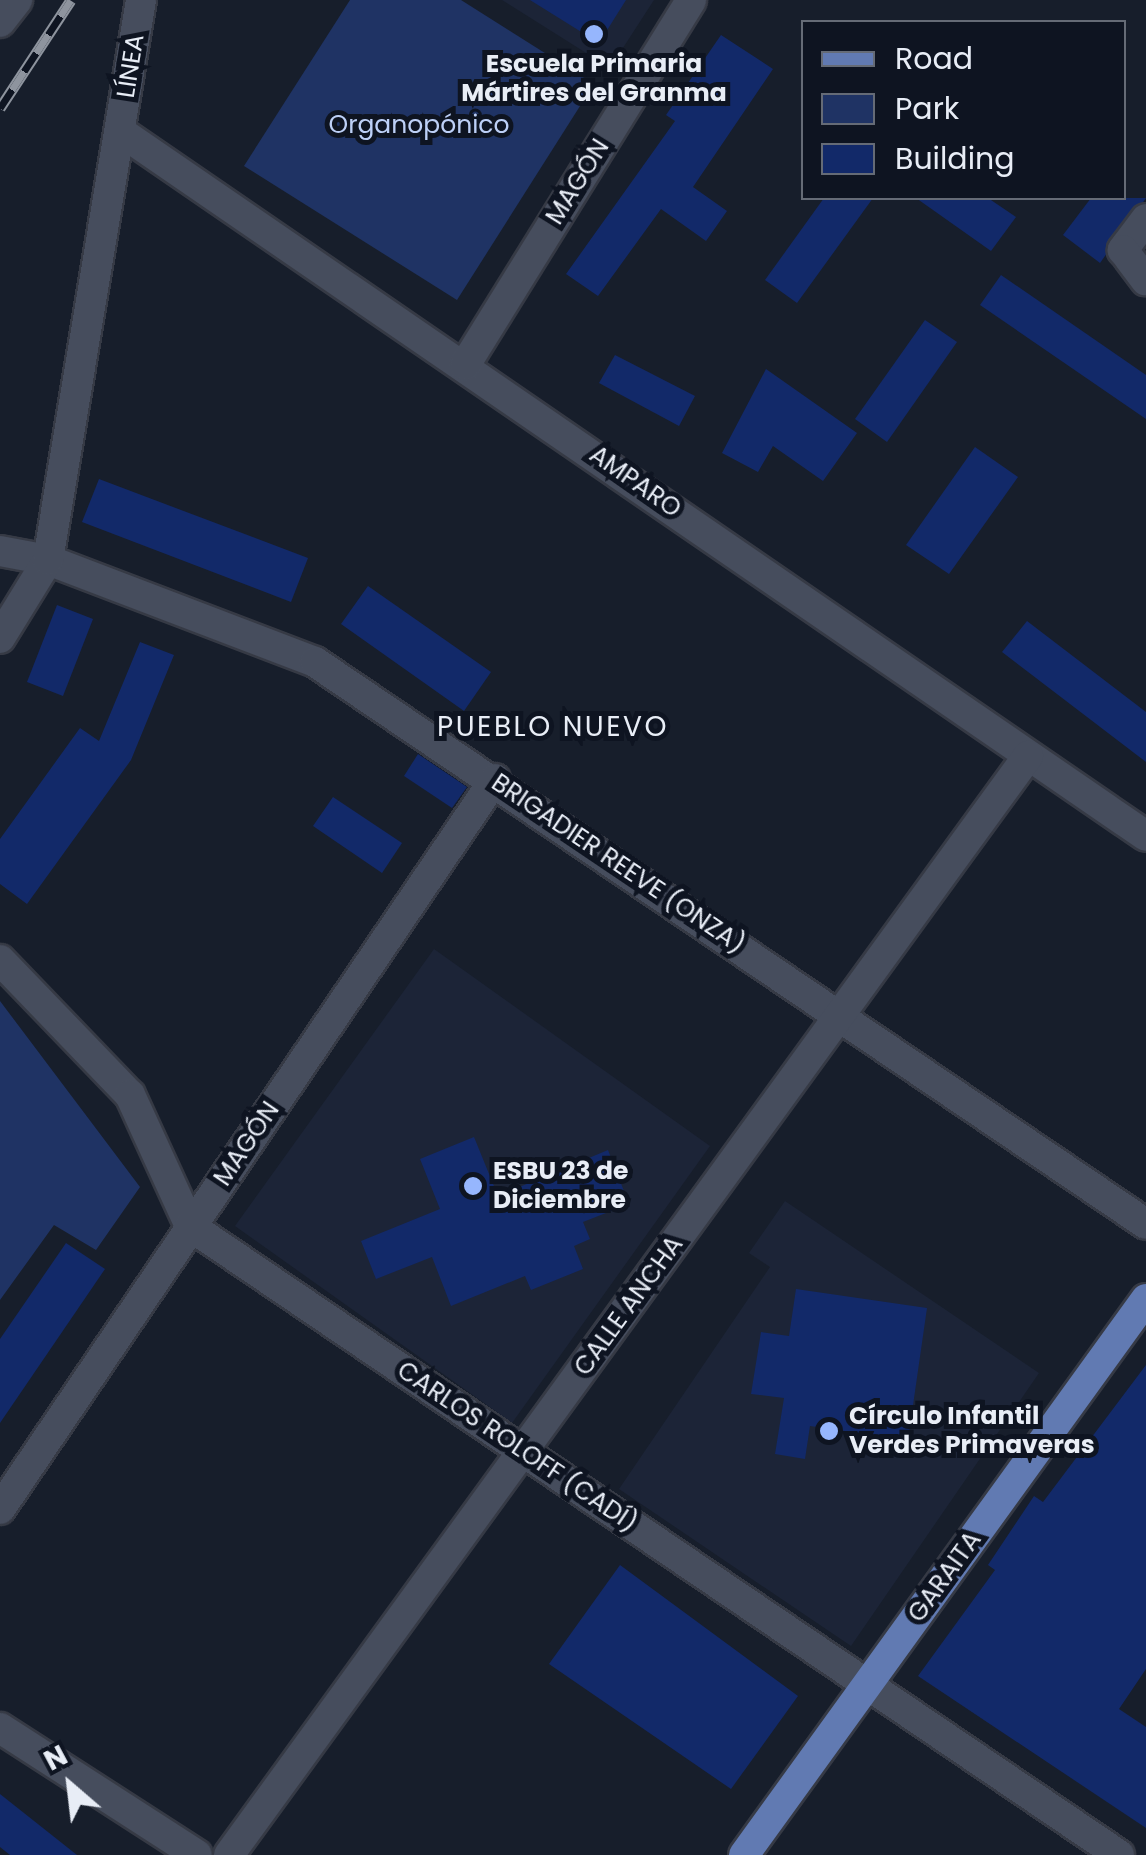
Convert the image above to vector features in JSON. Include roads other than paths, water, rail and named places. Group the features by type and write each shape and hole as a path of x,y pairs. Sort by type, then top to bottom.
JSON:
{"main road":[{"name":"GARAITA","path":"744,1855 1146,1299"}],"street":[{"path":"0,22 17,0"},
{"name":"LÍNEA","path":"48,560 141,0"},
{"name":"MAGÓN","path":"465,365 692,0"},
{"name":"AMPARO","path":"122,132 1146,836"},
{"path":"1146,219 1123,250 1146,280"},
{"name":"BRIGADIER REEVE (ONZA)","path":"0,551 48,560 315,662 495,780 1146,1224"},
{"path":"0,638 48,560"},
{"name":"CALLE ANCHA","path":"229,1855 1028,756"},
{"name":"MAGÓN","path":"0,1509 495,780"},
{"path":"0,960 130,1095 190,1226"},
{"name":"CARLOS ROLOFF (CADÍ)","path":"190,1226 524,1450 1105,1851"},
{"path":"0,1728 197,1855"}],"railway":[{"path":"0,108 71,0"}],"place":[{"name":"Escuela Primaria Mártires del Granma","path":"594,34"},
{"name":"ESBU 23 de Diciembre","path":"473,1186"},
{"name":"Círculo Infantil Verdes Primaveras","path":"829,1431"}],"district":[{"name":"PUEBLO NUEVO","path":"553,727"}],"park label":[{"name":"Organopónico","path":"419,125"}]}
